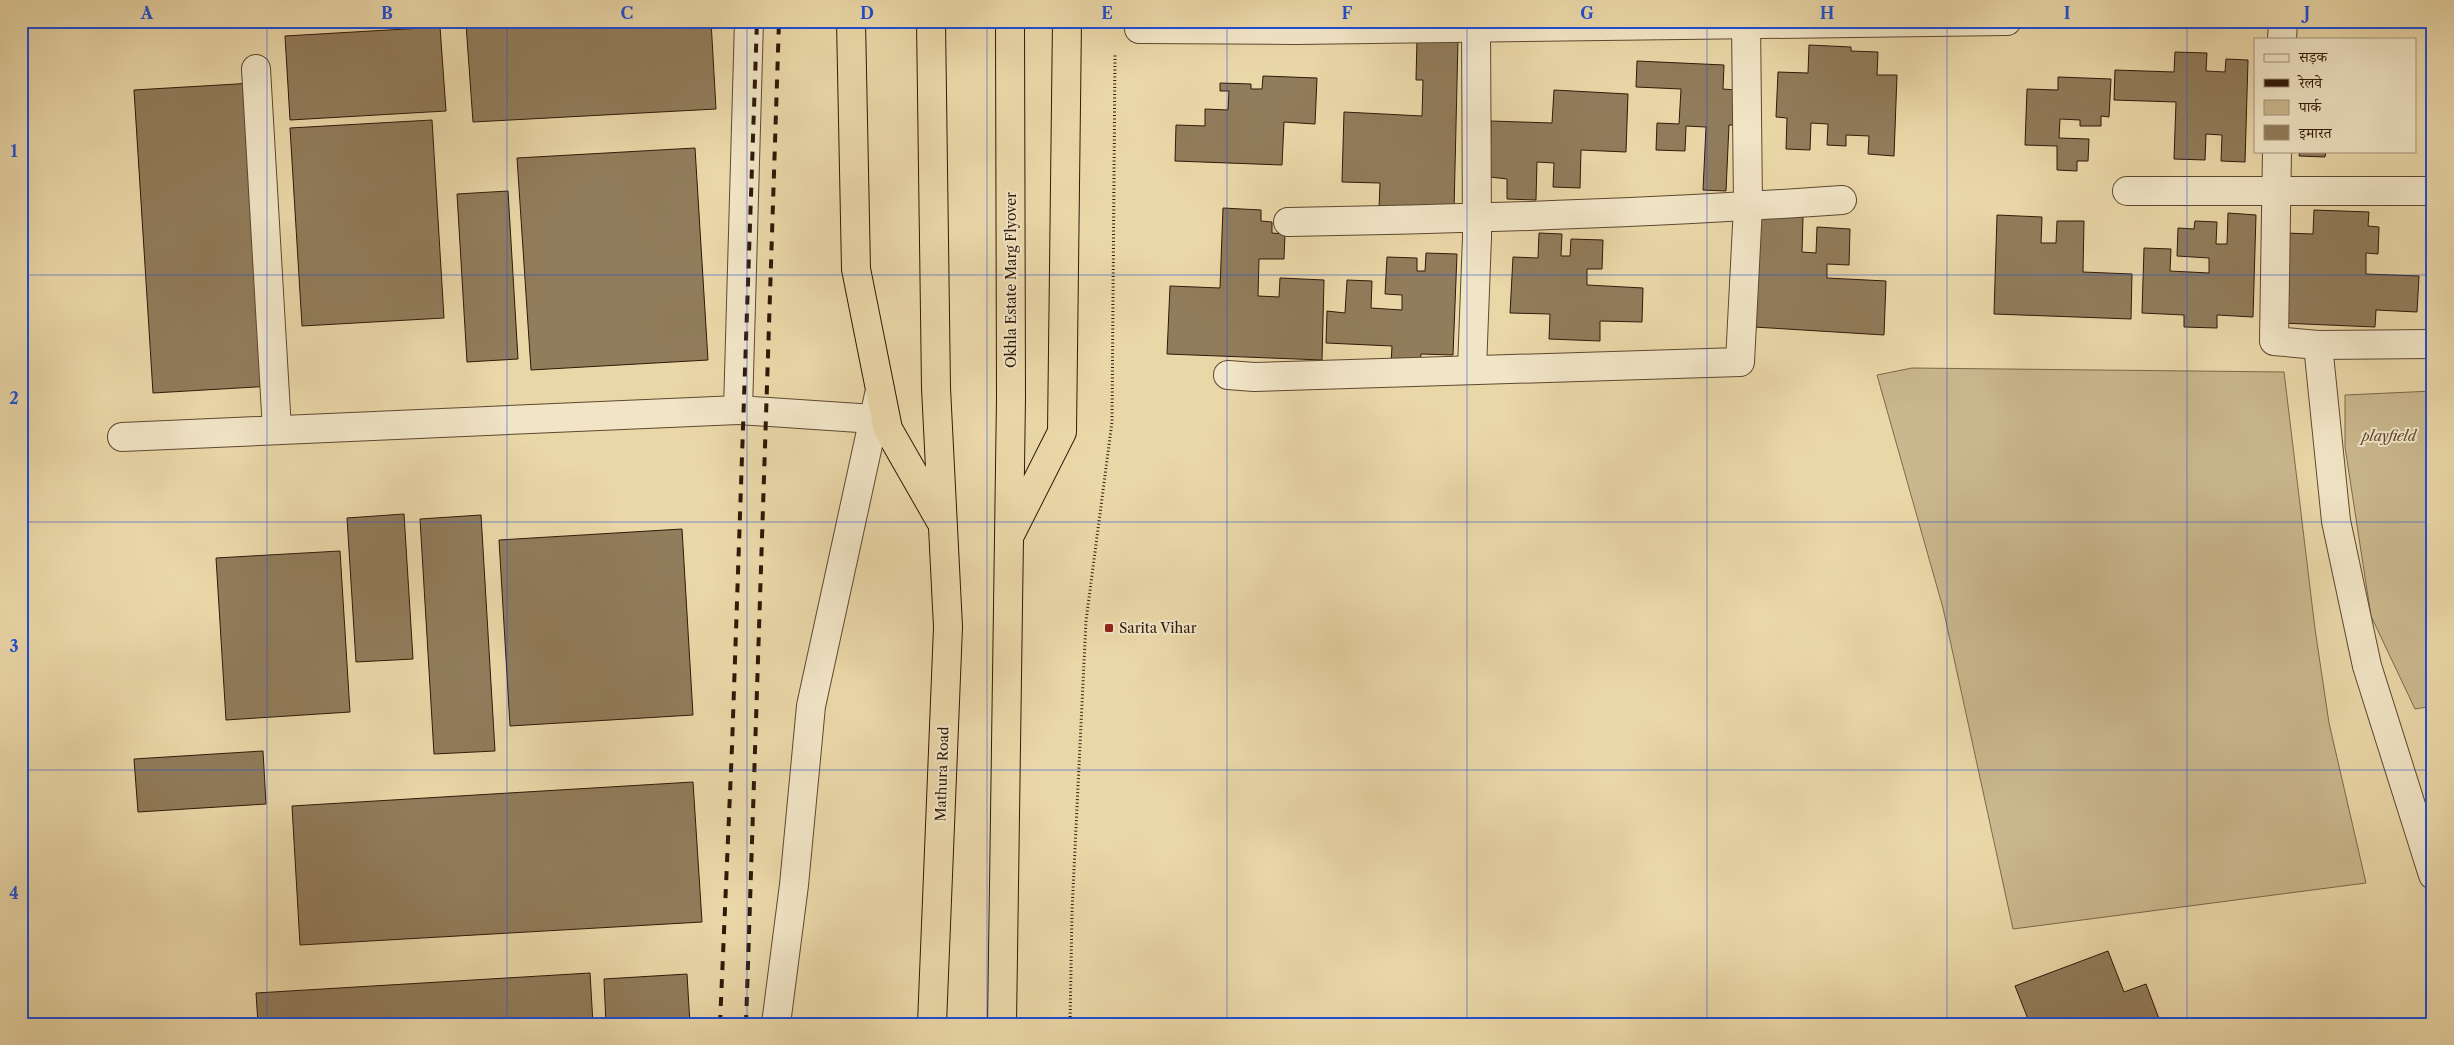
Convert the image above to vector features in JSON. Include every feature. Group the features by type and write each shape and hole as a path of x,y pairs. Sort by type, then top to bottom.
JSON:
{"highway":[{"path":"850,21 856,269 888,429 942,524"},
{"path":"931,21 936,388 942,524"},
{"name":"Okhla Estate Marg Flyover","path":"1009,538 1011,398 1010,21"},
{"path":"1002,1024 1009,538 1062,432 1067,21"},
{"name":"Mathura Road","path":"932,1024 948,626 942,524"}],"street":[{"path":"738,410 749,21"},
{"path":"1139,29 1295,26 2007,21"},
{"path":"2282,38 2283,21"},
{"path":"1228,375 1254,377 1740,362 1748,206 1746,23"},
{"path":"1472,369 1477,218 1476,25"},
{"path":"256,69 277,430"},
{"path":"2277,152 2274,342 2318,345 2433,344"},
{"path":"2127,191 2276,189 2433,190"},
{"path":"1288,222 1477,218 1842,200"},
{"path":"2318,345 2336,521 2363,647 2433,874"},
{"path":"776,1024 794,885 812,706 880,390"},
{"path":"122,437 738,410 874,419"}],"path":[{"path":"1070,1024 1073,901 1086,621 1112,422 1115,50"}],"green space":[{"path":"1912,368 2284,372 2315,629 2329,723 2366,883 2013,929 1943,608 1877,375"},
{"name":"playfield","path":"2433,391 2433,706 2415,709 2371,616 2345,447 2345,395"}],"building":[{"path":"521,21 711,21 716,109 473,122 466,24"},
{"path":"440,27 446,111 290,120 285,36"},
{"path":"1417,38 1458,40 1454,211 1379,210 1380,183 1342,182 1344,112 1422,116 1423,80 1416,80"},
{"path":"1809,45 1851,47 1851,51 1878,52 1877,75 1897,75 1894,156 1868,154 1869,136 1846,135 1846,146 1827,145 1828,124 1811,123 1810,150 1786,149 1787,118 1776,117 1778,72 1808,73"},
{"path":"2175,52 2207,53 2206,71 2225,72 2226,59 2248,60 2245,162 2221,161 2222,135 2206,134 2205,160 2174,159 2176,102 2114,100 2115,70 2174,72"},
{"path":"1637,61 1724,65 1723,89 1736,90 1735,125 1729,125 1726,191 1703,190 1706,127 1686,126 1685,151 1656,150 1657,123 1679,124 1681,89 1636,87"},
{"path":"1263,76 1317,78 1315,124 1284,122 1282,165 1175,161 1176,125 1205,126 1205,109 1228,110 1229,91 1220,91 1220,83 1251,84 1251,89 1262,89"},
{"path":"2058,77 2111,79 2109,117 2101,116 2101,126 2080,126 2080,120 2060,119 2059,138 2089,139 2088,161 2077,161 2077,171 2057,170 2057,146 2025,145 2027,89 2058,90"},
{"path":"254,83 273,386 153,393 134,90"},
{"path":"1554,90 1628,94 1626,152 1581,150 1580,188 1553,187 1554,163 1537,162 1536,200 1507,199 1507,179 1490,177 1491,121 1552,123"},
{"path":"432,120 444,318 302,326 290,128"},
{"path":"695,148 708,360 531,370 517,158"},
{"path":"2300,152 2326,152 2325,157 2299,156"},
{"path":"508,191 518,359 467,362 457,194"},
{"path":"1223,208 1261,210 1261,221 1272,222 1272,233 1285,234 1284,259 1259,259 1258,296 1279,297 1280,278 1324,280 1322,360 1167,354 1170,286 1220,288"},
{"path":"2314,210 2369,212 2368,226 2379,227 2378,254 2366,253 2366,274 2419,276 2417,312 2376,310 2375,327 2281,323 2285,233 2313,234"},
{"path":"2228,213 2256,215 2253,317 2217,315 2217,328 2184,327 2184,315 2142,313 2144,248 2171,249 2170,271 2209,273 2209,258 2177,256 2178,228 2194,229 2195,221 2217,222 2216,244 2227,244"},
{"path":"1753,215 1803,217 1802,252 1816,253 1817,227 1850,229 1849,265 1827,264 1827,278 1886,281 1884,335 1754,327"},
{"path":"1997,215 2042,217 2041,243 2056,243 2057,221 2084,221 2083,272 2132,274 2131,319 1994,314"},
{"path":"1539,233 1562,234 1561,256 1570,256 1571,239 1603,240 1602,269 1587,269 1587,285 1643,288 1642,322 1600,321 1600,341 1549,339 1550,314 1510,313 1513,257 1538,258"},
{"path":"1426,253 1457,254 1453,355 1421,354 1420,365 1391,364 1392,346 1326,343 1327,311 1345,313 1347,280 1372,281 1371,308 1402,310 1402,295 1385,294 1387,257 1417,258 1417,271 1425,271"},
{"path":"404,514 413,659 356,662 347,518"},
{"path":"481,515 495,751 434,754 420,519"},
{"path":"682,529 693,715 510,726 499,540"},
{"path":"340,551 350,712 226,720 216,558"},
{"path":"263,751 266,804 138,812 134,759"},
{"path":"693,782 702,922 300,945 292,806"},
{"path":"2108,951 2124,992 2146,984 2161,1024 2030,1024 2015,986"},
{"path":"590,973 593,1024 258,1024 256,993"},
{"path":"687,974 690,1024 606,1024 604,979"}],"railway":[{"path":"720,1024 732,747 757,21"},
{"path":"746,1024 779,21"}],"place":[{"name":"Sarita Vihar","path":"1109,628"}]}
